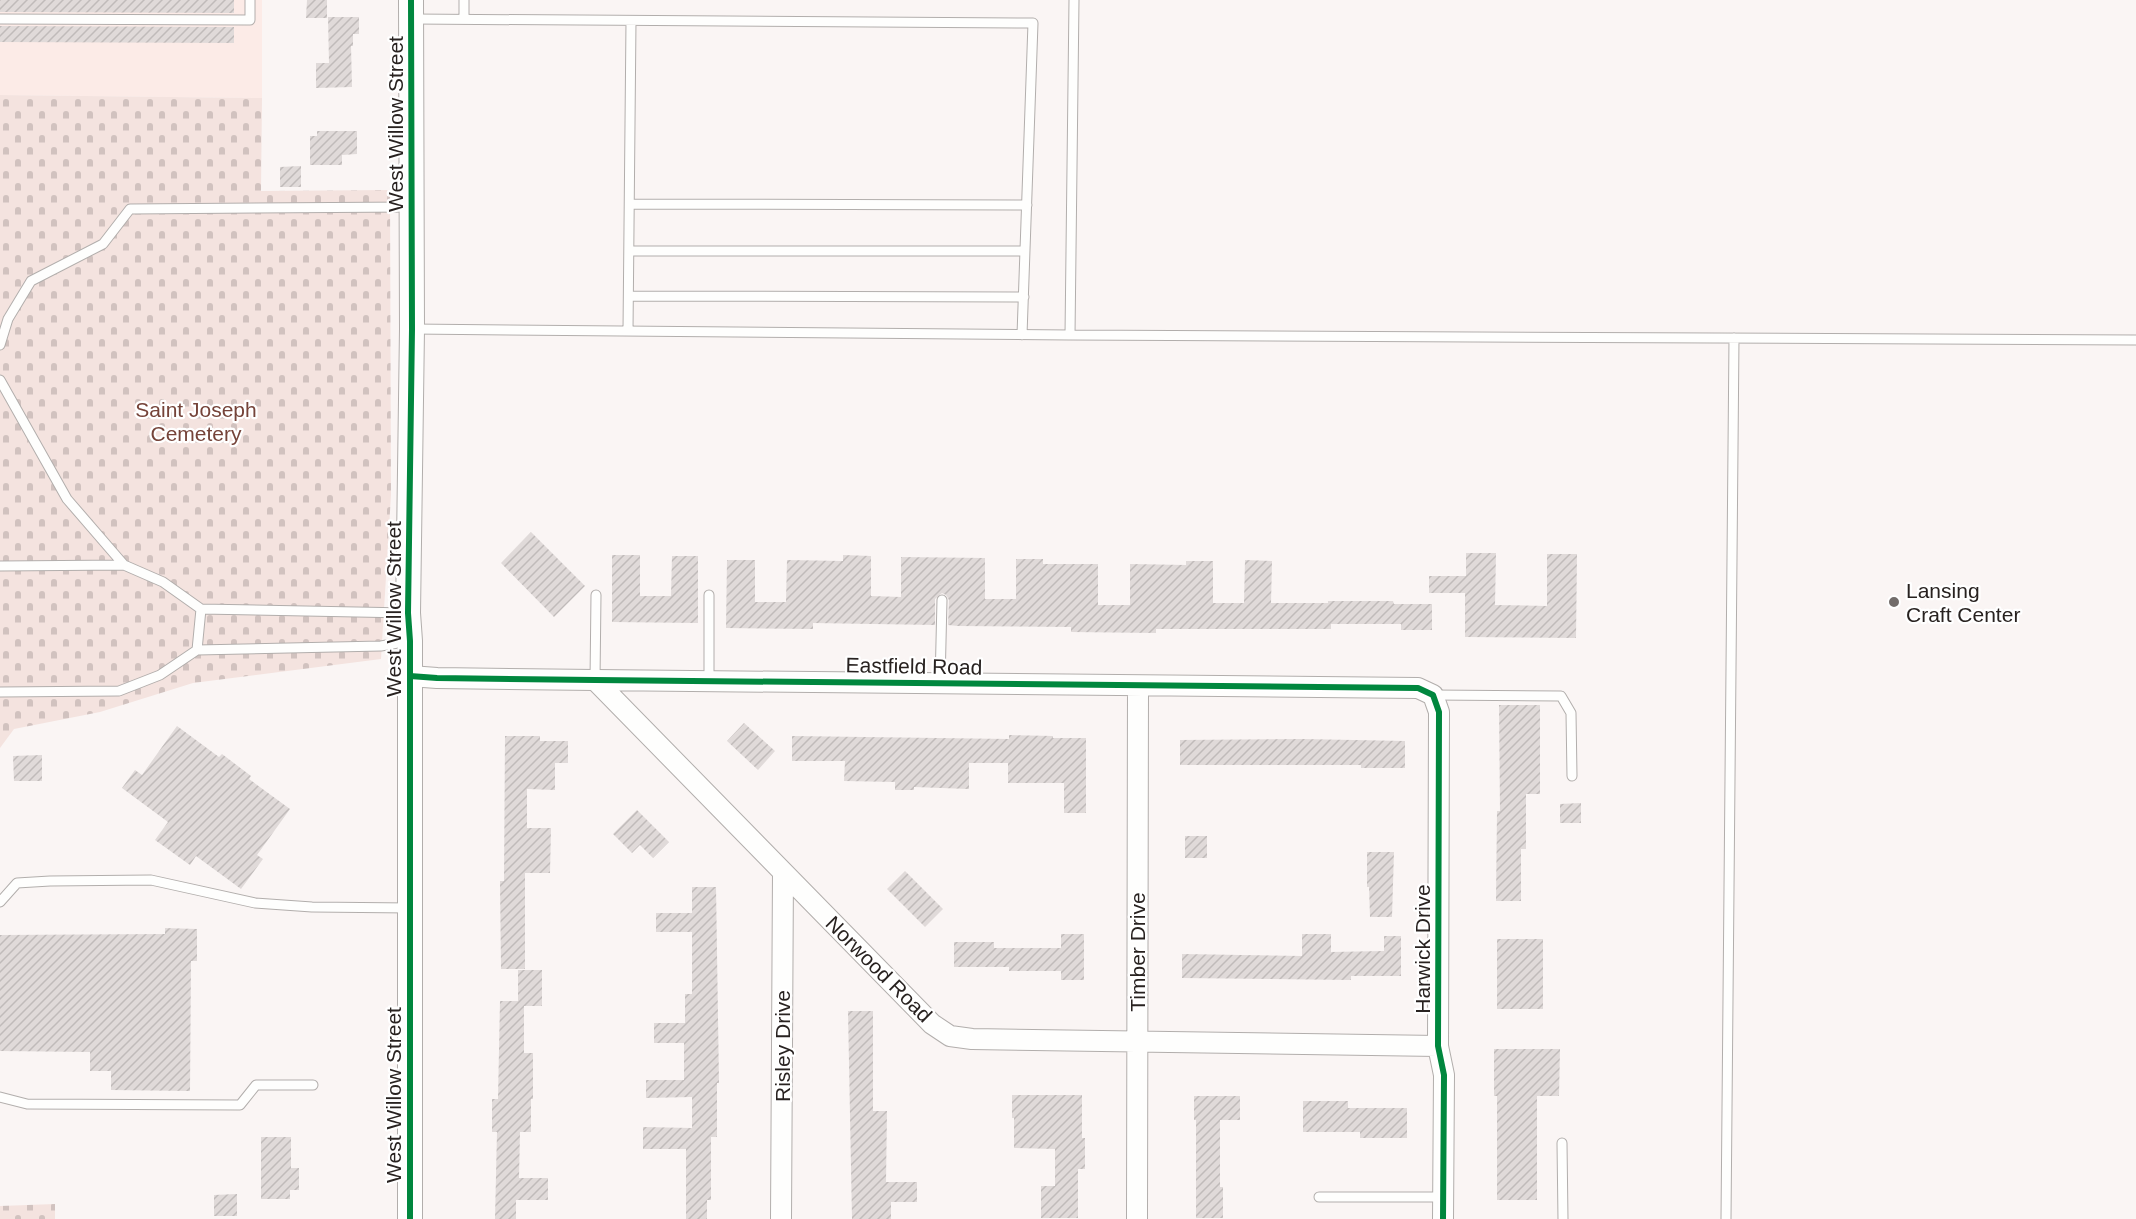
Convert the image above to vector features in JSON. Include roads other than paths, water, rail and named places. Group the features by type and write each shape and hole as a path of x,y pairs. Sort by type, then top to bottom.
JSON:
{"street":[{"name":"West Willow Street","path":"410,1219 410,640 408,613 412,329 411,10"},
{"name":"Eastfield Road","path":"410,676 1426,691"},
{"name":"Norwood Road","path":"595,680 932,1024 950,1035 972,1039 1137,1043 1438,1046"},
{"name":"Timber Drive","path":"1137,1219 1138,686"},
{"name":"Harwick Drive","path":"1426,691 1439,712 1438,1046 1444,1075 1443,1219"},
{"name":"Risley Drive","path":"781,1219 783,872"}],"lane":[{"path":"0,19 250,20 250,0"},
{"path":"464,0 464,19"},
{"path":"1070,335 1074,0"},
{"path":"411,10 464,19 1033,23 1022,335"},
{"path":"628,331 631,21"},
{"path":"630,204 1027,205"},
{"path":"0,345 8,319 31,281 103,244 130,209 412,207"},
{"path":"629,251 1025,251"},
{"path":"629,296 1024,297"},
{"path":"412,329 1022,335 2136,340"},
{"path":"1725,1219 1734,338"},
{"path":"0,380 67,499 124,565"},
{"path":"0,566 124,565 164,582 201,609 408,613"},
{"path":"595,680 596,595"},
{"path":"710,595 710,681"},
{"path":"940,683 942,600"},
{"path":"197,650 201,609"},
{"path":"0,692 119,691 160,675 197,650 381,646 410,640"},
{"path":"1426,691 1561,696 1571,714 1572,776"},
{"path":"0,902 16,883 50,880 151,880 255,903 410,908"},
{"path":"0,1097 27,1104 240,1105 256,1085 313,1085"},
{"path":"1562,1143 1563,1219"},
{"path":"1319,1197 1443,1197"}],"place":[{"name":"Lansing Craft Center","path":"1894,602"}],"park label":[{"name":"Saint Joseph Cemetery","path":"196,421"}]}
